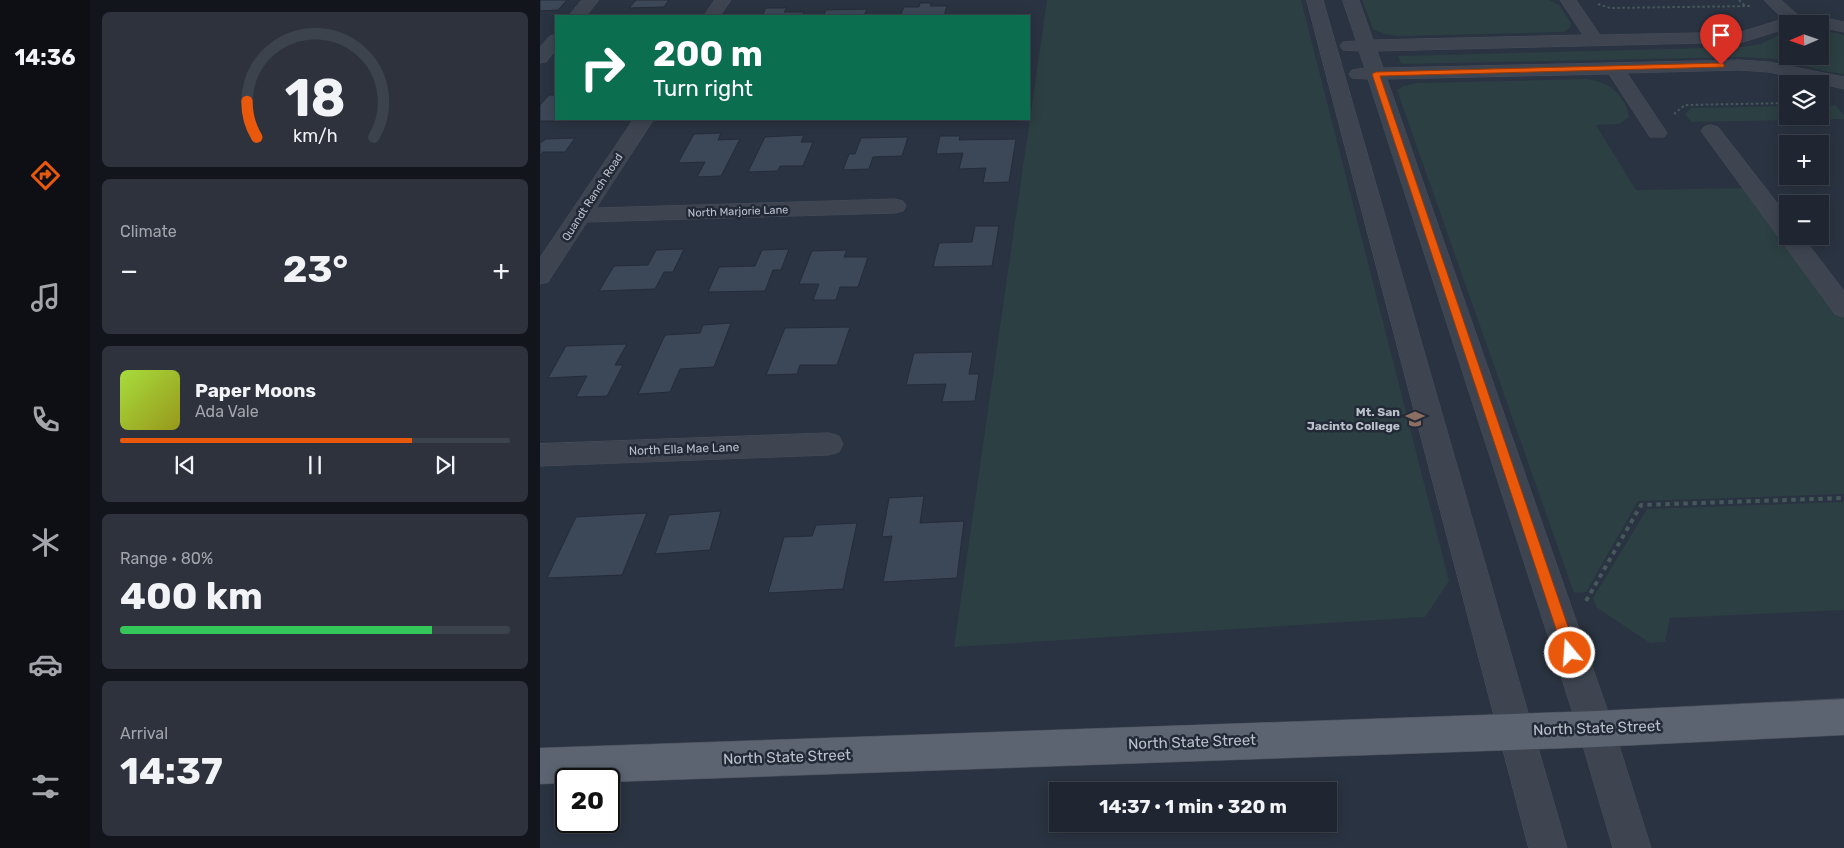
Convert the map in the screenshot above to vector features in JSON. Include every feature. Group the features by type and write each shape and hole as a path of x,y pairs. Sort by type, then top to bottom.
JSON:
{"main road":[{"name":"North State Street","path":"540,766 1596,729 1844,718"}],"street":[{"path":"578,15 591,0"},
{"path":"713,15 723,0"},
{"path":"1314,0 1548,848"},
{"path":"1351,0 1596,729 1632,848"},
{"path":"1568,0 1595,40"},
{"path":"1765,3 1784,15"},
{"path":"1328,47 1743,37 1779,24"},
{"path":"1829,24 1844,27"},
{"path":"540,58 555,41"},
{"path":"1336,75 1739,65 1769,67 1844,83"},
{"path":"1614,68 1657,132"},
{"name":"Quandt Ranch Road","path":"540,276 643,120"},
{"path":"1711,131 1779,221"},
{"name":"North Marjorie Lane","path":"580,215 895,206"},
{"path":"1797,245 1844,308"},
{"name":"North Ella Mae Lane","path":"540,455 829,444"}],"path":[{"path":"1739,0 1745,6"},
{"path":"1594,3 1610,8 1745,6 1765,3"},
{"path":"1671,117 1685,105 1779,103"},
{"path":"1585,603 1641,505 1844,498"}],"shaded area":[{"path":"1047,0 1301,0 1449,581 1425,617 954,647"},
{"path":"1362,0 1549,0 1559,5 1571,23 1570,28 1563,32 1400,36 1384,34 1373,29"},
{"path":"1829,31 1844,35 1844,74 1800,65 1829,65"},
{"path":"1779,35 1779,60 1742,57 1405,64 1401,63 1398,56 1741,47 1761,44"},
{"path":"1594,80 1614,90 1627,109 1629,117 1619,124 1596,125 1636,190 1748,188 1779,230 1779,245 1790,245 1844,317 1844,494 1638,501 1586,592 1574,593 1397,90 1403,86 1417,83"},
{"path":"1829,105 1835,105 1844,115 1844,119 1829,119"},
{"path":"1779,106 1779,120 1691,122 1685,114 1691,108"},
{"path":"1844,502 1844,610 1670,618 1665,642 1650,643 1596,607 1593,598 1647,509"}],"building":[{"path":"540,0 567,0 558,10 540,11"},
{"path":"636,0 669,0 664,7 629,8"},
{"path":"920,3 932,3 930,6 947,6 944,15 900,15 904,7 919,7"},
{"path":"766,8 787,8 784,12 804,12 802,15 762,15"},
{"path":"867,9 864,15 824,15 826,10"},
{"path":"549,95 555,95 555,120 565,121 540,121 540,105"},
{"path":"721,133 718,140 740,139 721,176 697,177 705,162 678,163 694,134"},
{"path":"804,135 801,142 813,142 803,166 780,166 778,171 748,172 765,137"},
{"path":"940,136 960,136 959,140 1016,139 1009,182 983,183 986,168 959,169 963,153 936,154"},
{"path":"908,137 902,156 873,157 869,169 843,170 849,154 855,154 861,138"},
{"path":"575,138 565,152 543,152 540,156 540,143 546,139"},
{"path":"975,226 999,226 992,266 933,267 939,243 972,242"},
{"path":"684,249 673,272 664,272 655,289 599,291 614,266 648,265 656,250"},
{"path":"789,249 781,270 773,270 765,291 708,292 719,267 755,266 762,250"},
{"path":"847,250 844,257 868,257 858,287 840,287 836,300 813,300 819,284 799,284 812,251"},
{"path":"731,323 714,367 680,369 670,392 638,394 665,335 700,333 703,325"},
{"path":"850,327 837,365 800,365 797,374 766,375 785,328"},
{"path":"627,344 615,365 623,365 607,396 576,397 587,376 548,378 566,346"},
{"path":"973,352 969,374 979,374 975,401 942,402 946,384 906,385 914,353"},
{"path":"924,496 920,523 964,521 957,578 883,582 892,536 882,537 889,498"},
{"path":"721,511 710,550 655,554 669,515"},
{"path":"647,513 622,575 547,578 576,517"},
{"path":"857,523 843,589 768,593 784,537 812,536 816,525"}],"place":[{"name":"Mt. San Jacinto College","path":"1415,419"}],"route":[{"path":"1570,653 1376,74 1721,65"}]}
